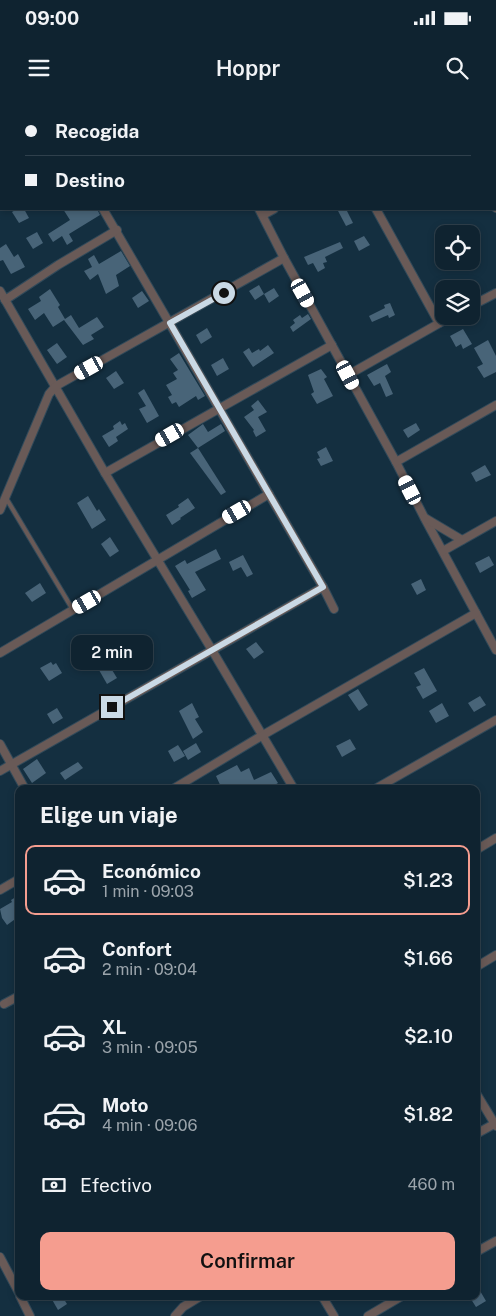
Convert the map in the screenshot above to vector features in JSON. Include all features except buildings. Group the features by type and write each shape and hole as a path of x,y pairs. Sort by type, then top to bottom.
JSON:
{"street":[{"path":"104,210 220,407 334,609"},
{"path":"377,210 435,316"},
{"path":"261,212 284,258 496,647"},
{"path":"5,300 58,265 117,230"},
{"path":"0,510 49,394 56,386 284,258"},
{"path":"0,291 105,473 292,785"},
{"path":"480,301 496,293"},
{"path":"348,375 436,325"},
{"path":"105,473 332,345"},
{"path":"396,462 496,405"},
{"path":"0,653 269,494"},
{"path":"424,517 462,540"},
{"path":"443,551 496,521"},
{"path":"0,771 323,587"},
{"path":"180,785 476,613"},
{"path":"382,785 496,720"},
{"path":"0,744 23,785"},
{"path":"480,848 496,838"},
{"path":"0,890 15,881"},
{"path":"480,964 496,956"},
{"path":"4,1004 15,998"},
{"path":"480,1099 496,1124 480,1132"},
{"path":"480,1250 496,1241"},
{"path":"0,1257 15,1286"},
{"path":"22,1300 30,1316"},
{"path":"175,1316 183,1307 194,1300"},
{"path":"324,1300 334,1316"},
{"path":"368,1316 395,1300"}],"lane":[{"path":"5,496 73,610"}],"route":[{"path":"112,707 323,587 170,323 224,293"}]}
